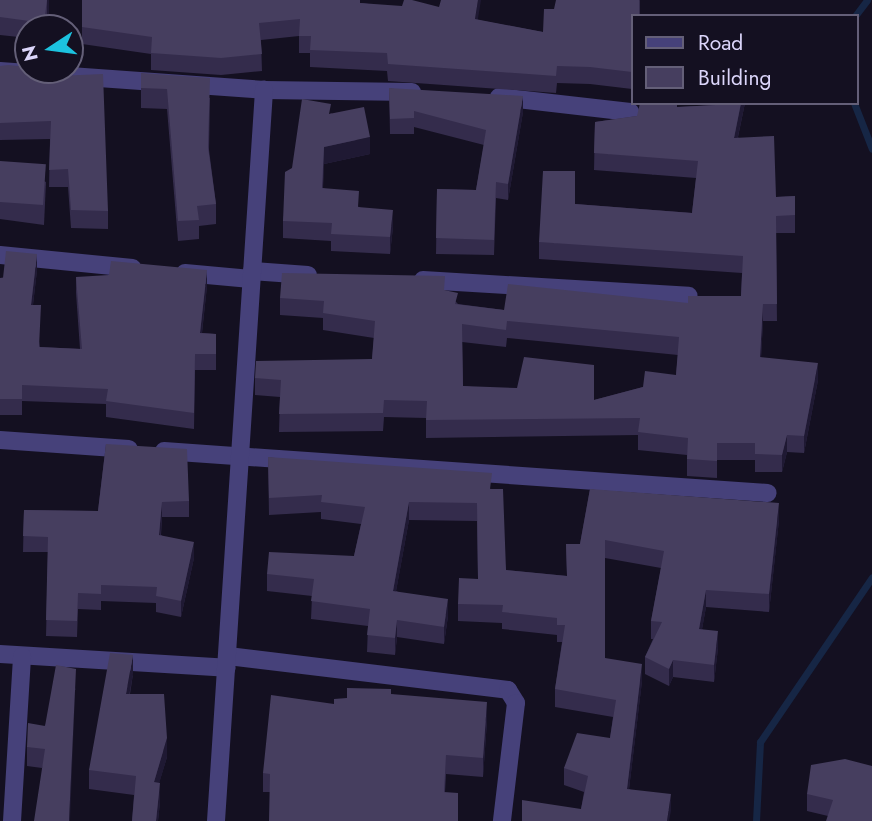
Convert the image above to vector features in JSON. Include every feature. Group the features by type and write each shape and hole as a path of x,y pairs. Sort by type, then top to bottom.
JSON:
{"street":[{"path":"0,71 264,90 433,93"},
{"path":"216,821 244,456 251,275 264,90"},
{"path":"483,96 630,112"},
{"path":"0,255 251,275 326,276"},
{"path":"404,279 689,296"},
{"path":"0,440 768,493"},
{"path":"0,654 227,662 508,690 516,703 502,821"},
{"path":"12,821 22,656"}],"building":[{"path":"0,0 47,0 45,14 14,14 14,19 0,17"},
{"path":"82,0 360,0 360,3 402,6 404,0 412,0 439,7 441,0 478,0 475,19 543,32 544,9 554,9 556,0 639,0 639,14 630,14 630,72 557,66 556,76 388,64 387,53 310,50 311,36 299,36 300,19 259,23 262,54 221,58 151,53 152,37 84,27"},
{"path":"0,66 14,66 14,84 84,84 84,75 103,74 108,211 71,210 68,169 49,170 51,121 0,123"},
{"path":"141,73 210,78 208,147 216,204 197,206 199,220 178,221 167,89 141,88"},
{"path":"389,88 523,96 508,184 496,182 494,240 436,238 437,189 476,190 486,130 414,111 414,118 390,119"},
{"path":"302,99 331,104 329,114 364,107 370,137 324,147 322,188 359,191 358,207 393,210 390,237 331,234 332,223 283,221 285,172 292,168"},
{"path":"640,105 741,105 734,138 774,136 776,197 795,196 795,215 776,216 777,304 763,304 760,357 818,363 804,436 787,435 782,455 755,454 755,443 717,443 717,461 687,459 688,438 638,432 640,418 426,420 427,401 384,400 383,413 279,414 281,380 255,378 256,361 372,359 375,321 323,313 324,301 280,298 282,273 445,276 444,290 458,293 455,304 504,310 508,284 688,303 688,296 741,296 743,256 539,242 543,171 575,171 575,204 692,213 698,161 594,153 595,122 637,116","holes":["507,321 679,337 676,375 645,371 643,387 594,400 594,365 524,357 517,388 463,386 462,324 506,330"]},
{"path":"0,161 46,164 43,205 0,202"},
{"path":"6,251 37,254 31,305 41,305 39,347 82,349 76,277 109,275 111,261 207,270 200,333 216,334 216,354 195,354 194,413 106,401 108,389 22,385 22,399 0,399 0,278 3,278"},
{"path":"106,444 187,449 189,501 162,502 159,535 194,542 181,601 156,596 157,587 101,585 101,594 78,593 77,621 46,620 48,537 23,536 24,510 98,511"},
{"path":"268,457 492,473 490,489 503,489 506,570 567,576 566,544 580,544 590,489 779,503 769,594 706,590 699,629 718,631 714,665 673,660 669,669 645,657 662,622 651,621 664,551 605,540 605,658 642,664 627,789 671,794 667,821 522,821 522,800 581,809 588,776 564,768 577,733 610,738 616,700 555,689 565,625 557,625 557,618 502,612 503,605 458,604 459,578 478,579 477,503 409,502 393,591 448,599 444,627 397,620 395,638 367,635 370,609 311,601 314,579 267,574 269,552 354,556 365,507 321,502 322,495 269,498"},
{"path":"110,653 133,655 126,694 164,694 167,738 154,782 160,783 156,821 132,821 136,776 89,770"},
{"path":"56,665 76,669 69,821 34,821 45,749 27,747 28,723 45,726"},
{"path":"347,688 391,689 391,694 487,702 483,758 446,755 444,792 458,793 458,821 269,821 270,774 263,773 271,695 334,704 334,699 347,698"},
{"path":"845,759 872,766 872,821 826,821 833,800 807,794 811,765"}],"waterway":[{"path":"856,14 867,0"},
{"path":"855,105 872,149"},
{"path":"756,821 760,742 872,577"}]}
